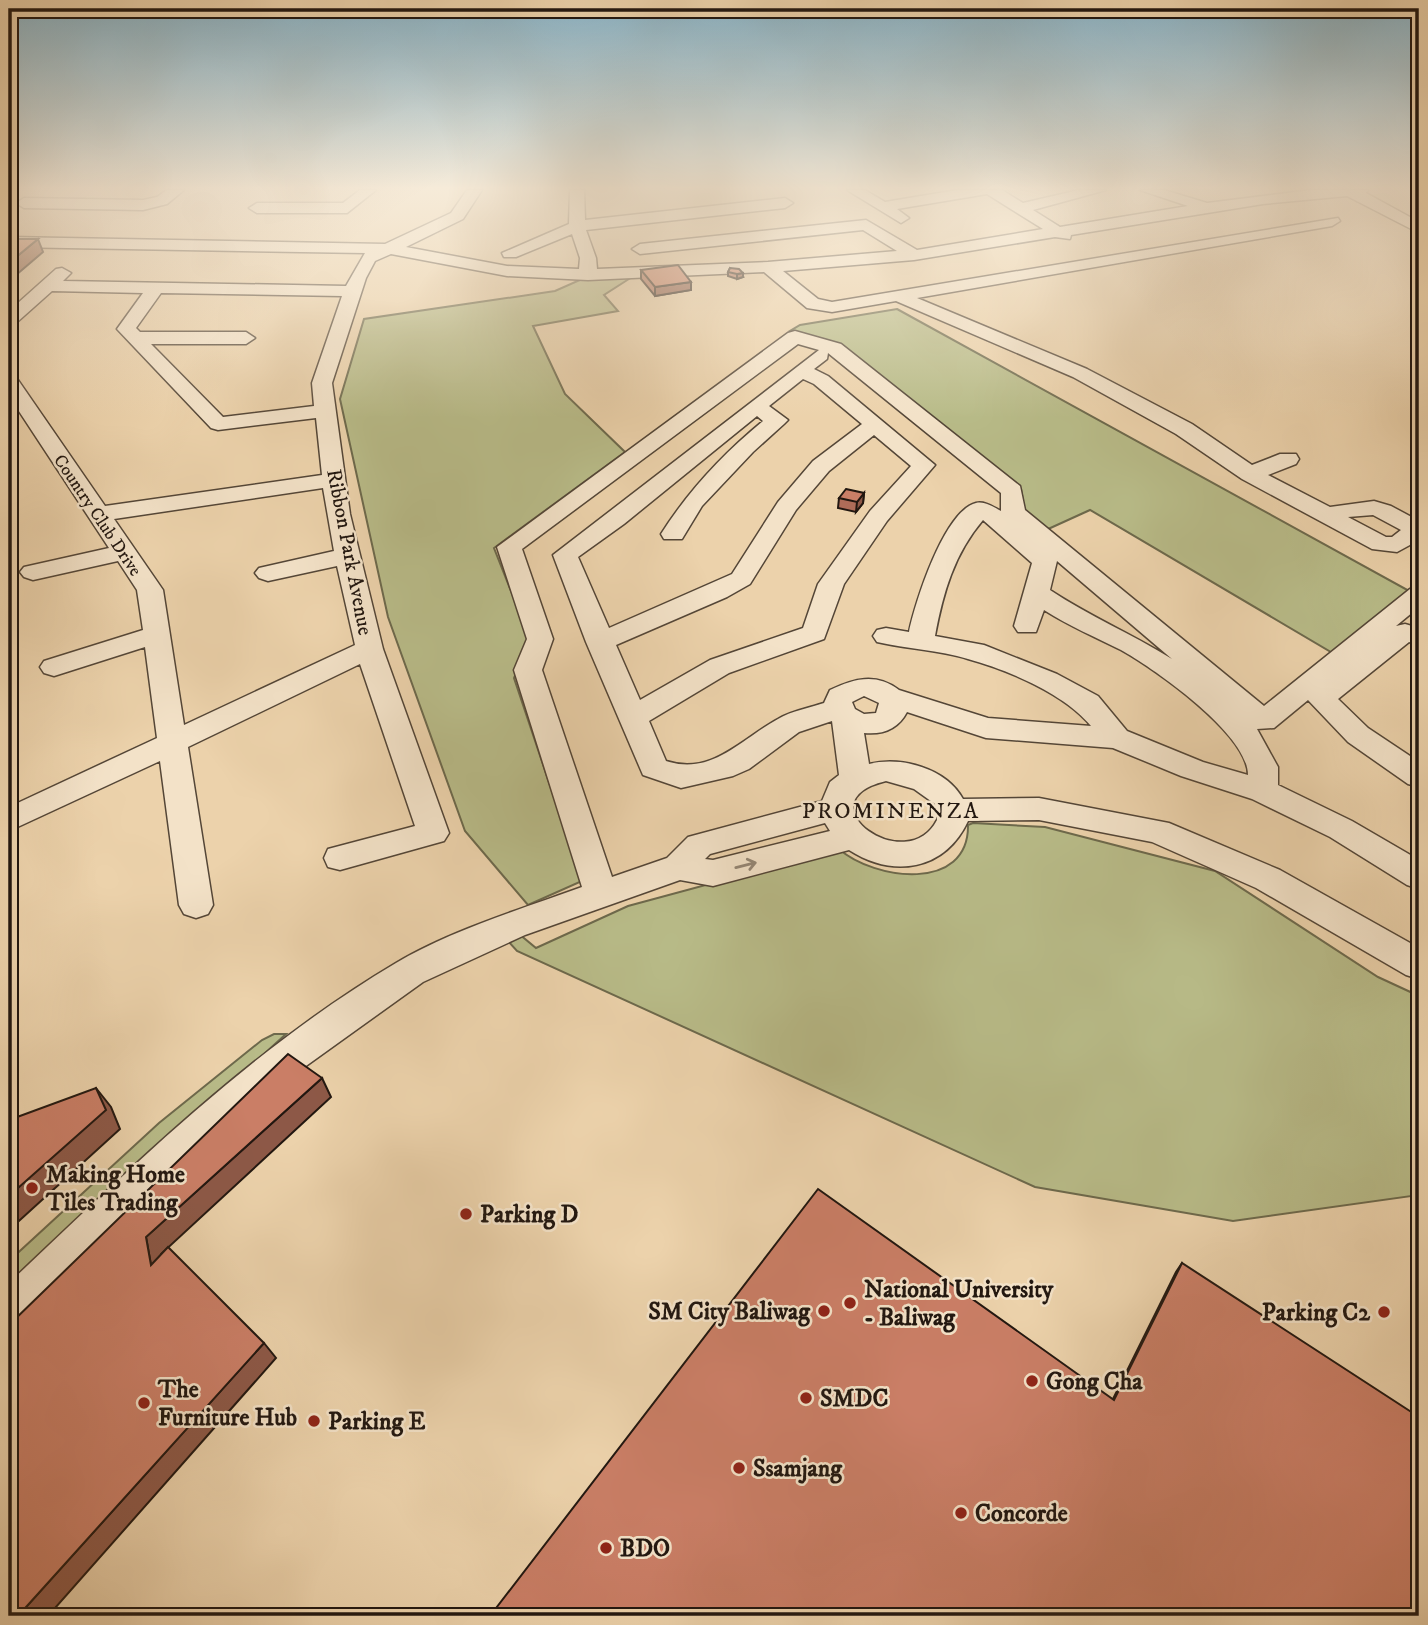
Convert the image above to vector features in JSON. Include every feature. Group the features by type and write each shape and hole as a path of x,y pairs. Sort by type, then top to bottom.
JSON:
{"street":[{"path":"9,320 70,266"},
{"name":"Ribbon Park Avenue","path":"9,820 369,649 334,480 323,383 353,291 365,266"},
{"path":"480,266 507,271 588,275 782,266"},
{"path":"588,266 588,275"},
{"path":"657,266 663,271"},
{"path":"768,267 821,307 1064,266"},
{"path":"47,286 353,291"},
{"path":"125,328 156,288"},
{"path":"898,296 1080,373 1184,429 1250,474 1326,516"},
{"path":"125,328 246,338"},
{"path":"125,328 218,424 325,411"},
{"path":"601,893 528,670 540,639 509,547 796,337 834,348 1012,491 1013,512 1264,721 1419,594"},
{"path":"632,718 705,673 761,651 799,643 815,633 831,584 878,516 924,465 821,380 811,363 638,502 565,555 599,642 632,718 654,768 681,777 738,762 789,725 843,713"},
{"name":"Country Club Drive","path":"9,381 96,514 150,590 196,905"},
{"path":"673,534 686,513 745,447 777,420 756,407"},
{"path":"1184,429 1210,421"},
{"path":"599,642 718,592 741,579 786,508 821,466 875,424"},
{"path":"1250,474 1288,459"},
{"path":"96,514 334,480"},
{"path":"638,502 686,513"},
{"path":"921,641 931,584 958,533 980,509 996,518 1045,561 1027,626"},
{"path":"33,572 123,552"},
{"path":"268,573 348,556"},
{"path":"1036,593 1079,621 1131,645 1180,676 1248,737 1263,766 1263,790"},
{"path":"1419,637 1405,632 1321,698 1358,735 1419,776"},
{"path":"54,667 155,635"},
{"path":"886,636 974,651 1047,680 1088,704 1117,738"},
{"path":"340,858 433,833 369,649"},
{"path":"855,777 840,696 852,689 869,687 887,710 886,770"},
{"path":"887,710 986,728 1117,738 1192,769 1263,790 1341,829 1419,876"},
{"path":"886,770 904,771 929,781 947,797 952,810 951,827 940,842 921,852 897,855 851,838 839,824 835,809 837,797 855,777 886,770"},
{"path":"680,867 699,845 835,809"},
{"path":"952,810 1039,809 1158,831 1268,879 1419,965"},
{"path":"9,1313 172,1157 278,1064 410,972 513,925 680,867 713,873 851,838"}],"green space":[{"path":"632,277 604,295 618,311 533,326 565,394 625,452 494,548 530,639 514,678 582,881 528,905 465,831 388,617 340,399 364,319 555,291 582,279"},
{"path":"897,309 1411,592 1336,655 1090,510 1046,530 1025,513 1021,489 862,366 841,345 790,331 800,325"},
{"path":"973,823 1045,827 1215,871 1378,977 1419,996 1419,1195 1233,1221 1035,1187 517,951 507,940 519,934 536,948 628,906 839,849 855,860 895,873 937,871 953,862 964,847 968,825"},
{"path":"274,1034 286,1034 9,1285 9,1261 159,1123 262,1040"}],"building":[{"path":"679,266 691,282 655,287 641,270"},
{"path":"730,268 739,269 743,273 728,272"},
{"path":"846,489 864,493 857,502 839,498"},
{"path":"288,1054 322,1078 146,1237 151,1265 168,1247 264,1343 18,1616 9,1616 9,1325"},
{"path":"96,1088 106,1110 9,1196 9,1120"},
{"path":"818,1189 1114,1400 1182,1263 1419,1417 1419,1616 490,1616"}],"place":[{"name":"Making Home Tiles Trading","path":"32,1188"},
{"name":"Parking D","path":"466,1214"},
{"name":"National University - Baliwag","path":"850,1303"},
{"name":"SM City Baliwag","path":"824,1311"},
{"name":"Parking C2","path":"1384,1312"},
{"name":"Gong Cha","path":"1032,1381"},
{"name":"SMDC","path":"806,1398"},
{"name":"The Furniture Hub","path":"144,1403"},
{"name":"Parking E","path":"314,1421"},
{"name":"Ssamjang","path":"739,1468"},
{"name":"Concorde","path":"961,1513"},
{"name":"BDO","path":"606,1548"}],"district":[{"name":"PROMINENZA","path":"891,810"}]}
